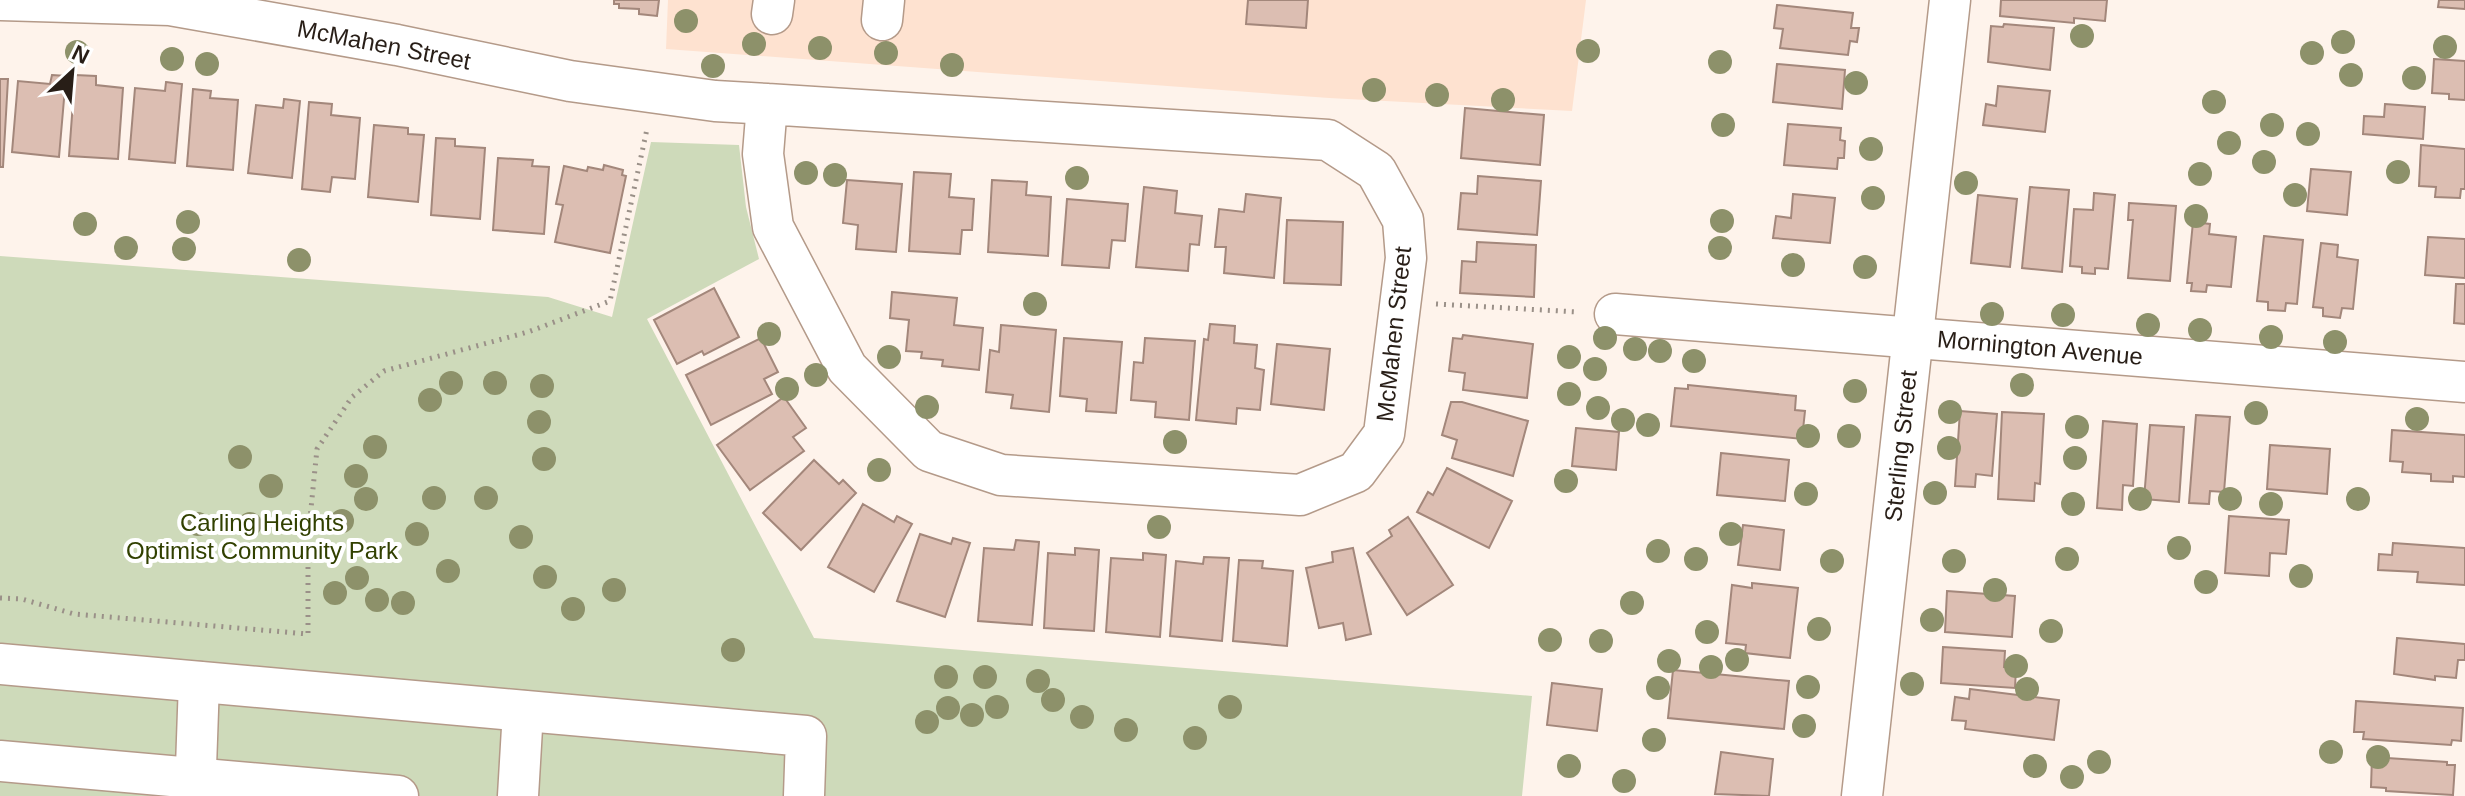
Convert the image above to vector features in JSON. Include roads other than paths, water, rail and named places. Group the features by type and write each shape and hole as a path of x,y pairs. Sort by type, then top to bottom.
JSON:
{"street":[{"name":"McMahen Street","path":"0,0 170,5 397,45 570,81 715,101 767,104 1328,140 1376,171 1403,220 1406,258 1384,434 1356,472 1300,495 1001,475 929,451 847,368 773,227 763,154 767,104"},
{"name":"Sterling Street","path":"1862,796 1950,0"},
{"name":"Mornington Avenue","path":"1615,314 2465,382"},
{"path":"0,664 806,736 804,796"},
{"path":"195,787 199,682"},
{"path":"518,796 523,711"},
{"path":"0,761 195,787 398,796"}],"park label":[{"name":"Carling Heights Optimist Community Park","path":"262,537"}]}
